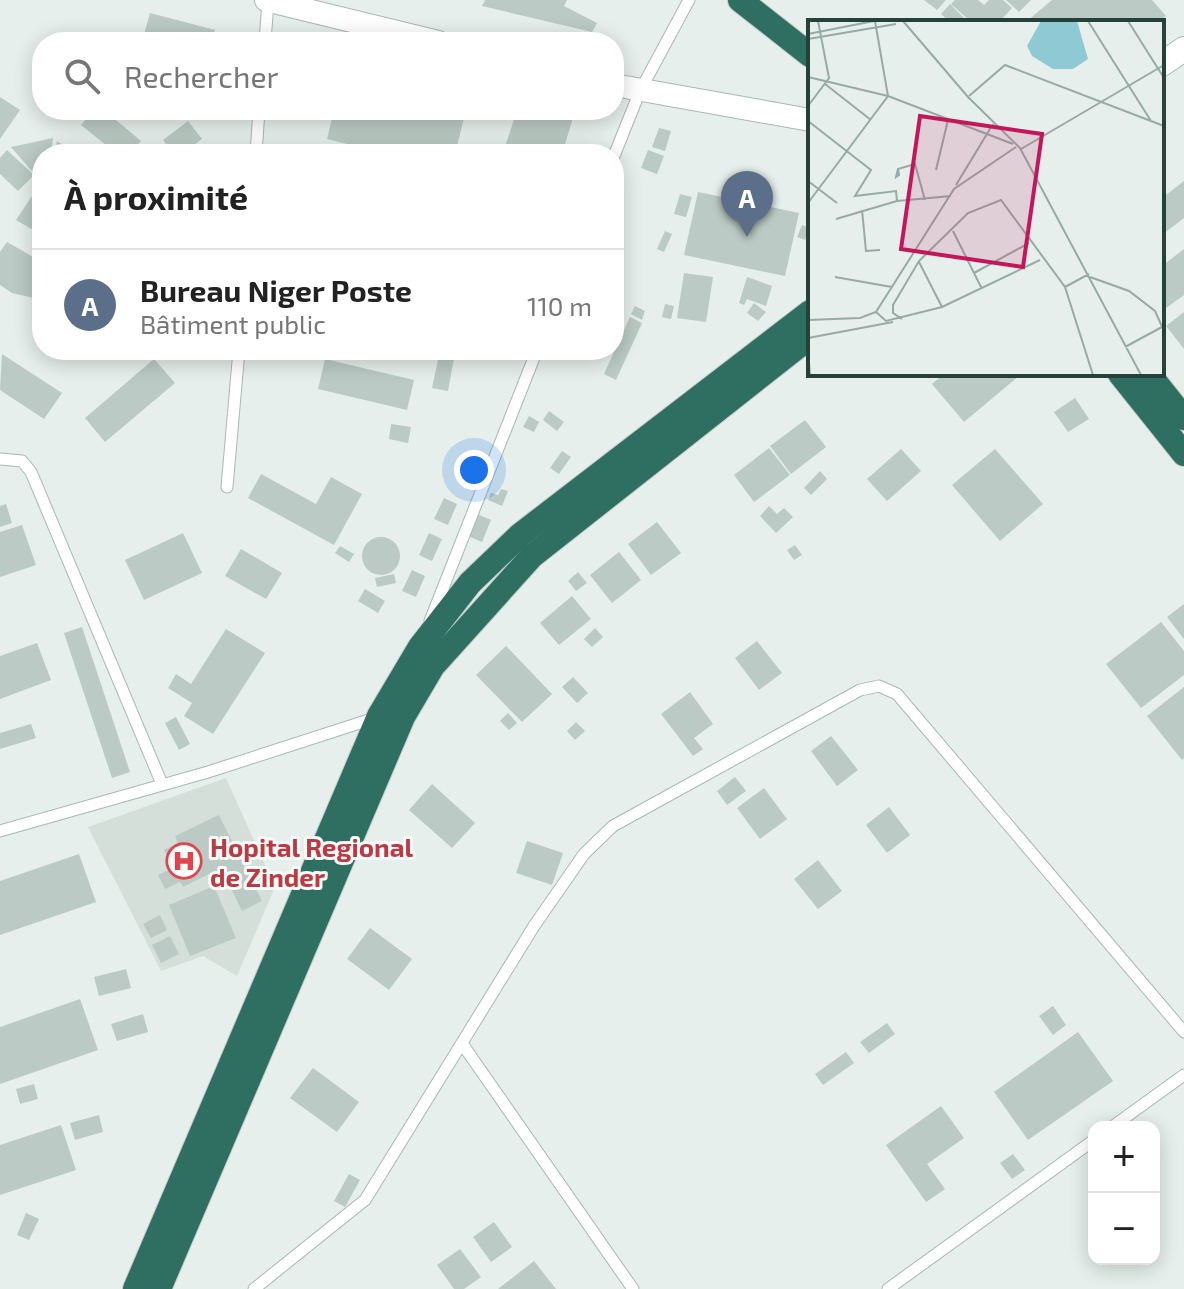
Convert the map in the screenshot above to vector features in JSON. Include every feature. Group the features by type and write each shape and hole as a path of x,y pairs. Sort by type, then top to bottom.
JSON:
{"highway":[{"path":"740,0 808,53"},
{"path":"159,1289 420,647 470,583 520,535 808,314"},
{"path":"135,1289 391,717 532,556 808,339"},
{"path":"1122,376 1184,454"},
{"path":"1151,376 1184,418"}],"street":[{"path":"267,0 397,32"},
{"path":"1164,63 1184,49"},
{"path":"624,87 808,120"}],"lane":[{"path":"265,32 267,0"},
{"path":"619,144 640,91 689,0"},
{"path":"257,144 258,120"},
{"path":"227,487 238,360"},
{"path":"420,647 533,360"},
{"path":"0,459 22,461 31,472 162,784"},
{"path":"254,1289 365,1200 584,854 613,826 860,690 879,686 897,694 1184,1032"},
{"path":"0,831 391,717"},
{"path":"463,1045 633,1289"},
{"path":"1120,1121 1184,1075"},
{"path":"888,1289 1088,1144"}],"shaded area":[{"name":"Hopital Regional de Zinder","path":"226,778 275,887 237,976 203,956 161,971 88,827"}],"building":[{"path":"485,0 567,0 564,6 597,23 592,32 482,6"},
{"path":"924,0 946,0 937,10"},
{"path":"955,0 978,0 984,5 989,0 1003,0 1012,8 1001,20 969,20 951,4"},
{"path":"1006,0 1031,0 1019,12"},
{"path":"1052,0 1152,0 1166,16 1161,20 1028,20"},
{"path":"950,4 966,20 948,20 941,14"},
{"path":"150,13 215,30 214,32 145,32"},
{"path":"0,97 20,110 0,139"},
{"path":"85,120 116,120 141,141 138,144 105,144 81,125"},
{"path":"332,120 464,120 458,144 347,144 327,139"},
{"path":"514,120 572,120 565,144 506,144"},
{"path":"188,121 202,139 195,144 166,144 163,140"},
{"path":"659,128 671,131 665,151 652,147"},
{"path":"53,138 52,144 32,144 32,171 11,147"},
{"path":"7,150 32,173 18,191 0,174 0,158"},
{"path":"648,150 664,156 657,174 641,168"},
{"path":"1184,181 1184,218 1164,233 1164,196"},
{"path":"698,192 799,213 785,276 684,255"},
{"path":"680,194 692,197 686,217 674,214"},
{"path":"32,196 32,229 16,220"},
{"path":"802,225 808,227 805,240 797,237"},
{"path":"665,231 672,234 664,252 657,249"},
{"path":"7,242 32,256 32,298 12,293 0,285 0,252"},
{"path":"1184,249 1184,295 1164,310 1164,264"},
{"path":"684,273 713,277 706,322 677,318"},
{"path":"747,277 772,286 766,306 747,299 744,305 739,303"},
{"path":"754,303 766,312 758,321 747,313"},
{"path":"665,304 674,306 671,319 662,317"},
{"path":"635,306 645,311 642,320 631,314"},
{"path":"1184,312 1184,349 1166,326"},
{"path":"630,317 642,323 616,380 604,374 610,360 624,360 624,330"},
{"path":"2,354 62,393 44,419 0,390"},
{"path":"153,360 175,383 105,442 85,418"},
{"path":"325,360 414,380 407,410 318,389"},
{"path":"438,360 454,360 448,391 432,388"},
{"path":"942,376 1019,376 964,422 932,384"},
{"path":"1075,398 1089,419 1068,432 1054,412"},
{"path":"549,411 564,422 557,431 543,420"},
{"path":"529,416 539,422 534,432 523,427"},
{"path":"805,420 826,447 791,474 770,446"},
{"path":"391,424 411,427 408,443 389,439"},
{"path":"769,448 790,475 754,502 734,475"},
{"path":"901,449 921,471 887,501 867,479"},
{"path":"995,449 1043,504 1000,541 952,485"},
{"path":"562,451 571,457 559,474 550,468"},
{"path":"820,471 827,479 811,495 804,488"},
{"path":"261,474 316,504 331,477 362,494 334,545 248,498"},
{"path":"501,489 508,491 502,506 488,500 491,493 498,495"},
{"path":"444,498 457,504 448,525 434,519"},
{"path":"6,504 12,523 0,527 0,506"},
{"path":"769,506 777,514 784,508 793,517 776,533 760,516"},
{"path":"477,514 491,520 482,542 468,536"},
{"path":"657,522 681,553 651,575 628,544"},
{"path":"22,525 36,565 0,577 0,532"},
{"path":"183,533 202,573 144,600 125,560"},
{"path":"429,533 442,539 432,561 419,555"},
{"path":"381,537 395,542 400,556 395,570 381,575 367,570 362,556 367,542"},
{"path":"795,545 802,555 794,560 787,550"},
{"path":"340,546 354,554 349,562 335,553"},
{"path":"241,549 282,573 266,599 225,576"},
{"path":"619,552 641,580 612,603 590,575"},
{"path":"412,570 425,576 416,597 402,591"},
{"path":"578,572 587,583 576,591 568,581"},
{"path":"394,574 396,583 377,587 375,578"},
{"path":"365,589 385,601 378,613 358,601"},
{"path":"572,596 591,619 559,645 540,623"},
{"path":"1184,604 1184,639 1167,617"},
{"path":"1161,622 1184,651 1184,675 1141,708 1106,664"},
{"path":"82,627 130,772 112,778 64,633"},
{"path":"595,628 603,637 592,647 584,639"},
{"path":"226,629 265,653 213,734 184,716 192,703 168,688 176,674 191,684"},
{"path":"757,641 782,673 759,690 735,658"},
{"path":"37,643 51,680 0,699 0,656"},
{"path":"506,646 552,694 522,722 476,675"},
{"path":"573,677 588,693 577,703 562,687"},
{"path":"1184,687 1184,758 1182,760 1147,716"},
{"path":"690,692 713,724 694,738 703,749 693,756 661,714"},
{"path":"508,713 517,723 509,730 500,721"},
{"path":"176,717 190,744 179,750 165,723"},
{"path":"576,722 585,731 575,740 567,731"},
{"path":"31,724 36,738 0,749 0,733"},
{"path":"831,736 858,770 837,786 811,751"},
{"path":"735,777 746,791 727,805 717,791"},
{"path":"432,784 475,823 452,848 409,810"},
{"path":"764,788 787,819 760,839 737,808"},
{"path":"889,807 910,835 887,853 866,825"},
{"path":"219,815 262,901 242,911 228,882 220,886 213,872 183,887 180,882 165,889 158,875 173,868 164,850 178,843 175,836"},
{"path":"527,841 563,853 552,885 516,873"},
{"path":"79,854 96,902 0,935 0,881"},
{"path":"818,860 842,891 818,909 794,879"},
{"path":"214,886 236,938 190,956 169,905"},
{"path":"160,915 167,930 151,938 143,924"},
{"path":"370,928 412,959 389,990 347,959"},
{"path":"170,936 179,954 161,963 152,945"},
{"path":"126,969 131,988 99,996 94,977"},
{"path":"80,999 98,1050 0,1084 0,1027"},
{"path":"1053,1006 1066,1025 1053,1035 1039,1016"},
{"path":"143,1014 148,1032 117,1041 111,1024"},
{"path":"887,1023 895,1034 869,1053 860,1042"},
{"path":"1078,1032 1113,1081 1028,1140 994,1092"},
{"path":"846,1052 854,1063 823,1085 815,1074"},
{"path":"313,1068 359,1102 337,1132 290,1098"},
{"path":"34,1084 38,1099 20,1104 16,1089"},
{"path":"941,1106 964,1138 927,1164 945,1189 926,1202 886,1145"},
{"path":"99,1115 103,1132 75,1140 70,1123"},
{"path":"61,1125 76,1170 0,1195 0,1145"},
{"path":"1013,1154 1025,1170 1012,1179 1000,1163"},
{"path":"349,1174 360,1180 345,1207 334,1201"},
{"path":"26,1213 39,1219 29,1240 17,1235"},
{"path":"494,1222 512,1247 491,1262 473,1237"},
{"path":"460,1249 481,1277 464,1289 454,1289 437,1265"},
{"path":"534,1261 556,1289 498,1289"}],"place":[{"name":"Bureau Niger Poste","path":"747,237"},
{"name":"Hopital Regional de Zinder","path":"184,861"}]}
